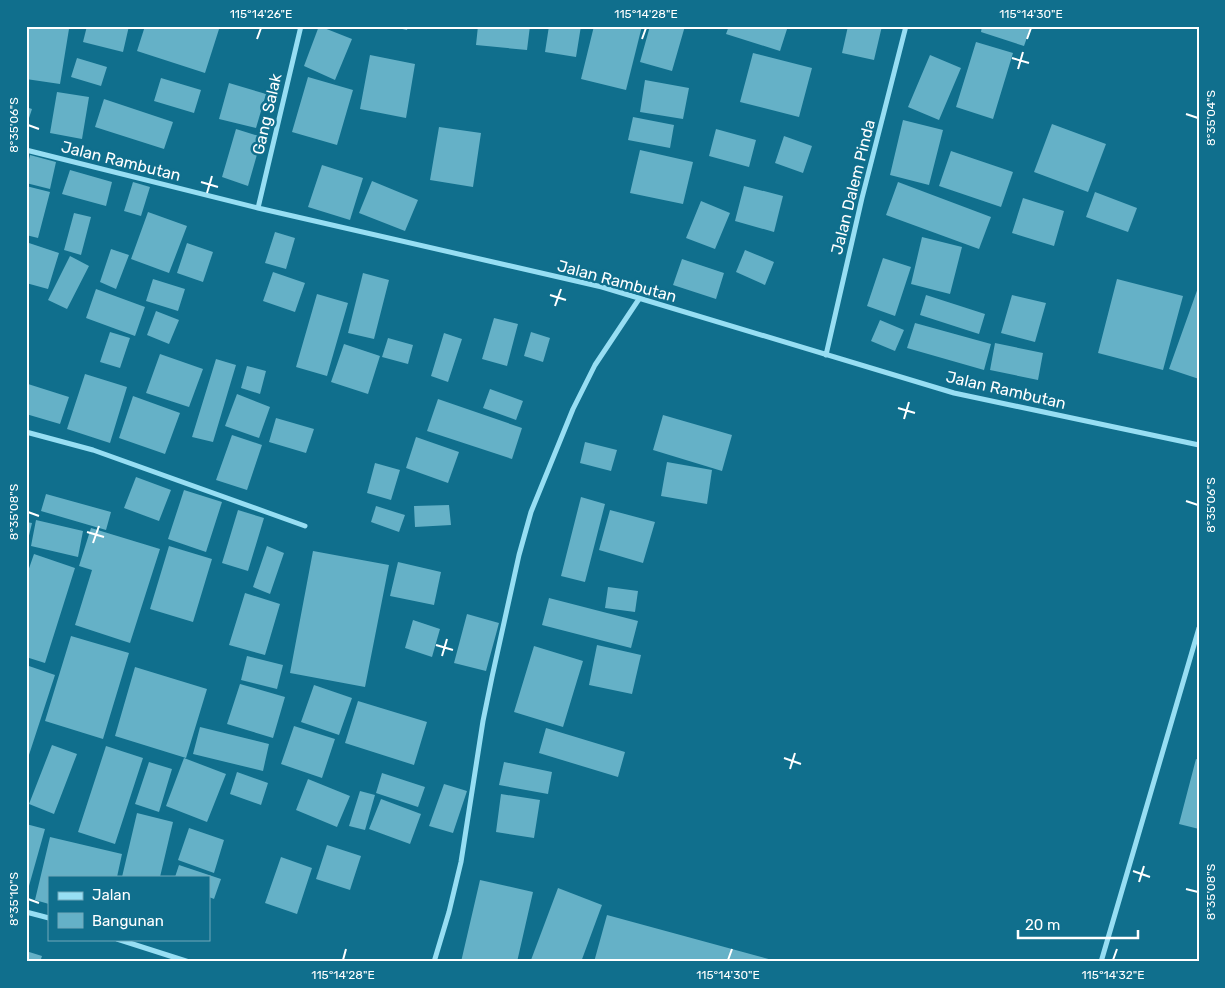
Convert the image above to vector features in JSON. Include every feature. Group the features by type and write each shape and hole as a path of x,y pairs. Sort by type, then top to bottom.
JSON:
{"street":[{"name":"Gang Salak","path":"258,208 301,26"},
{"name":"Jalan Dalem Pinda","path":"826,355 860,207 906,26"},
{"name":"Jalan Rambutan","path":"26,150 258,208 602,287 954,393 1199,445"},
{"path":"434,962 461,862 483,721 519,555 531,512 573,409 595,365 639,299"},
{"path":"26,432 93,450 305,526"},
{"path":"1100,962 1199,628"},
{"path":"26,912 48,918"},
{"path":"120,940 189,962"}],"building":[{"path":"26,26 51,26 69,29 60,84 26,79"},
{"path":"87,26 129,26 123,52 83,42"},
{"path":"145,26 220,26 205,73 137,51"},
{"path":"319,26 352,39 335,80 304,66"},
{"path":"393,26 408,26 407,30"},
{"path":"478,26 530,26 527,50 476,45"},
{"path":"549,26 581,26 576,57 545,52"},
{"path":"594,26 642,26 626,90 581,79"},
{"path":"650,26 685,26 672,71 640,62"},
{"path":"729,26 788,26 780,51 726,34"},
{"path":"848,26 882,26 874,60 842,53"},
{"path":"982,26 1031,26 1024,46 981,32"},
{"path":"976,42 1013,53 993,119 956,107"},
{"path":"753,53 812,68 799,117 740,102"},
{"path":"370,55 415,64 406,118 360,109"},
{"path":"930,55 961,68 939,120 908,107"},
{"path":"77,58 107,67 101,86 71,77"},
{"path":"308,77 353,90 337,145 292,132"},
{"path":"161,78 201,90 194,113 154,101"},
{"path":"645,80 689,88 683,119 640,112"},
{"path":"229,83 266,94 256,128 219,119"},
{"path":"57,92 89,97 82,139 50,133"},
{"path":"104,99 173,122 164,149 95,127"},
{"path":"26,107 32,109 27,124 26,124"},
{"path":"633,117 674,125 670,148 628,140"},
{"path":"903,120 943,130 929,185 890,175"},
{"path":"1052,124 1106,144 1088,192 1034,172"},
{"path":"439,127 481,133 473,187 430,180"},
{"path":"236,129 262,137 248,186 222,177"},
{"path":"716,129 756,140 749,167 709,156"},
{"path":"784,136 812,146 803,173 775,163"},
{"path":"640,150 693,162 683,204 630,193"},
{"path":"951,151 1013,172 1001,207 939,186"},
{"path":"30,155 56,162 50,189 26,183 26,172"},
{"path":"322,165 363,178 350,220 308,207"},
{"path":"70,170 112,182 106,206 62,194"},
{"path":"372,181 418,200 405,231 359,213"},
{"path":"133,182 150,187 141,216 124,211"},
{"path":"898,182 991,217 979,249 886,215"},
{"path":"26,186 50,192 38,238 26,235"},
{"path":"744,186 783,196 774,232 735,221"},
{"path":"1095,192 1137,208 1128,232 1086,217"},
{"path":"1023,198 1064,211 1054,246 1012,233"},
{"path":"701,201 730,213 715,249 686,238"},
{"path":"148,212 187,226 169,273 131,259"},
{"path":"74,213 91,217 81,255 64,250"},
{"path":"275,232 295,238 286,269 265,263"},
{"path":"922,237 962,247 950,294 911,284"},
{"path":"26,242 59,253 48,289 26,283"},
{"path":"187,243 213,252 203,282 177,273"},
{"path":"111,249 129,255 116,289 100,282"},
{"path":"745,250 774,262 765,285 736,272"},
{"path":"70,256 89,266 67,309 48,300"},
{"path":"883,258 911,267 895,316 867,306"},
{"path":"682,259 724,273 716,299 673,285"},
{"path":"273,272 305,283 295,312 263,301"},
{"path":"363,273 389,280 374,339 348,333"},
{"path":"153,279 185,289 178,311 146,301"},
{"path":"1117,279 1183,296 1163,370 1098,353"},
{"path":"1199,285 1199,379 1169,369"},
{"path":"96,289 145,307 135,336 86,318"},
{"path":"317,294 348,303 327,376 296,367"},
{"path":"926,295 985,314 979,334 920,315"},
{"path":"1012,295 1046,303 1035,342 1001,333"},
{"path":"156,311 179,320 169,344 147,335"},
{"path":"494,318 518,324 507,366 482,359"},
{"path":"880,320 904,330 895,351 871,341"},
{"path":"915,323 991,344 984,370 907,348"},
{"path":"110,332 130,338 120,368 100,362"},
{"path":"531,332 550,338 543,362 524,356"},
{"path":"444,333 462,339 448,382 431,376"},
{"path":"388,338 413,345 408,364 382,357"},
{"path":"995,343 1043,353 1038,380 990,370"},
{"path":"344,344 380,356 368,394 331,382"},
{"path":"160,354 203,369 189,407 146,393"},
{"path":"216,359 236,365 213,442 192,437"},
{"path":"247,366 266,371 260,394 241,388"},
{"path":"85,374 127,387 110,443 67,429"},
{"path":"28,384 69,397 60,424 26,414 26,391"},
{"path":"490,389 523,401 516,420 483,408"},
{"path":"237,394 270,407 259,438 225,426"},
{"path":"133,396 180,413 165,454 119,438"},
{"path":"438,399 522,428 512,459 427,431"},
{"path":"663,415 732,435 722,471 653,450"},
{"path":"276,418 314,429 306,453 269,442"},
{"path":"232,435 262,445 247,490 216,480"},
{"path":"416,437 459,452 448,483 406,468"},
{"path":"585,442 617,450 611,471 580,463"},
{"path":"667,462 712,470 707,504 661,496"},
{"path":"375,463 400,470 391,500 367,493"},
{"path":"136,477 171,490 159,521 124,508"},
{"path":"184,490 222,502 206,552 168,539"},
{"path":"46,494 111,512 106,530 41,511"},
{"path":"581,497 605,504 585,582 561,576"},
{"path":"449,505 451,525 415,527 414,506"},
{"path":"376,506 405,515 399,532 371,522"},
{"path":"238,510 264,518 248,571 222,563"},
{"path":"610,510 655,522 643,563 599,550"},
{"path":"36,520 83,531 78,557 31,546"},
{"path":"26,522 32,523 27,544 26,544"},
{"path":"91,528 160,549 130,643 75,625 92,570 79,566"},
{"path":"169,546 212,559 193,622 150,609"},
{"path":"267,546 284,553 270,594 253,587"},
{"path":"313,551 389,565 365,687 290,673"},
{"path":"34,554 75,568 45,663 26,657 26,577"},
{"path":"398,562 441,572 434,605 390,596"},
{"path":"608,587 638,591 635,612 605,608"},
{"path":"245,593 280,604 265,655 229,645"},
{"path":"549,598 638,621 631,648 542,625"},
{"path":"467,614 499,623 486,671 454,663"},
{"path":"413,620 440,629 432,657 405,648"},
{"path":"71,636 129,653 103,739 45,721"},
{"path":"597,645 641,655 632,694 589,685"},
{"path":"534,646 583,661 563,727 514,712"},
{"path":"247,656 283,665 277,689 241,680"},
{"path":"26,665 55,675 27,761 26,761"},
{"path":"135,667 207,689 186,758 115,736"},
{"path":"240,684 285,697 273,738 227,724"},
{"path":"314,685 352,698 339,735 301,722"},
{"path":"358,701 427,722 414,765 345,743"},
{"path":"294,726 335,739 322,778 281,764"},
{"path":"200,727 269,744 263,771 193,754"},
{"path":"546,728 625,752 618,777 539,753"},
{"path":"52,745 77,754 54,814 29,804"},
{"path":"106,746 143,758 115,844 78,832"},
{"path":"184,758 226,774 207,822 166,806"},
{"path":"1196,759 1199,760 1199,829 1179,824"},
{"path":"149,762 172,769 159,812 135,804"},
{"path":"504,762 552,772 548,794 499,785"},
{"path":"237,772 268,783 261,805 230,794"},
{"path":"382,773 425,787 418,807 376,793"},
{"path":"308,779 350,796 337,827 296,810"},
{"path":"444,784 467,791 453,833 429,826"},
{"path":"360,791 375,795 365,830 349,826"},
{"path":"501,794 540,800 534,838 496,832"},
{"path":"381,799 421,814 410,844 369,829"},
{"path":"137,813 173,822 160,876 122,876"},
{"path":"26,824 45,829 27,893 26,893"},
{"path":"189,828 224,840 214,873 178,860"},
{"path":"50,837 122,854 117,876 48,876 48,904 35,900"},
{"path":"327,845 361,856 350,890 316,879"},
{"path":"281,857 312,868 297,914 265,903"},
{"path":"179,865 221,879 214,899 210,897 210,876 175,876"},
{"path":"480,880 533,892 517,962 461,962"},
{"path":"558,888 602,905 581,962 535,962 531,960"},
{"path":"607,915 776,961 776,962 594,962"},
{"path":"26,951 42,956 40,962 26,962"}]}
